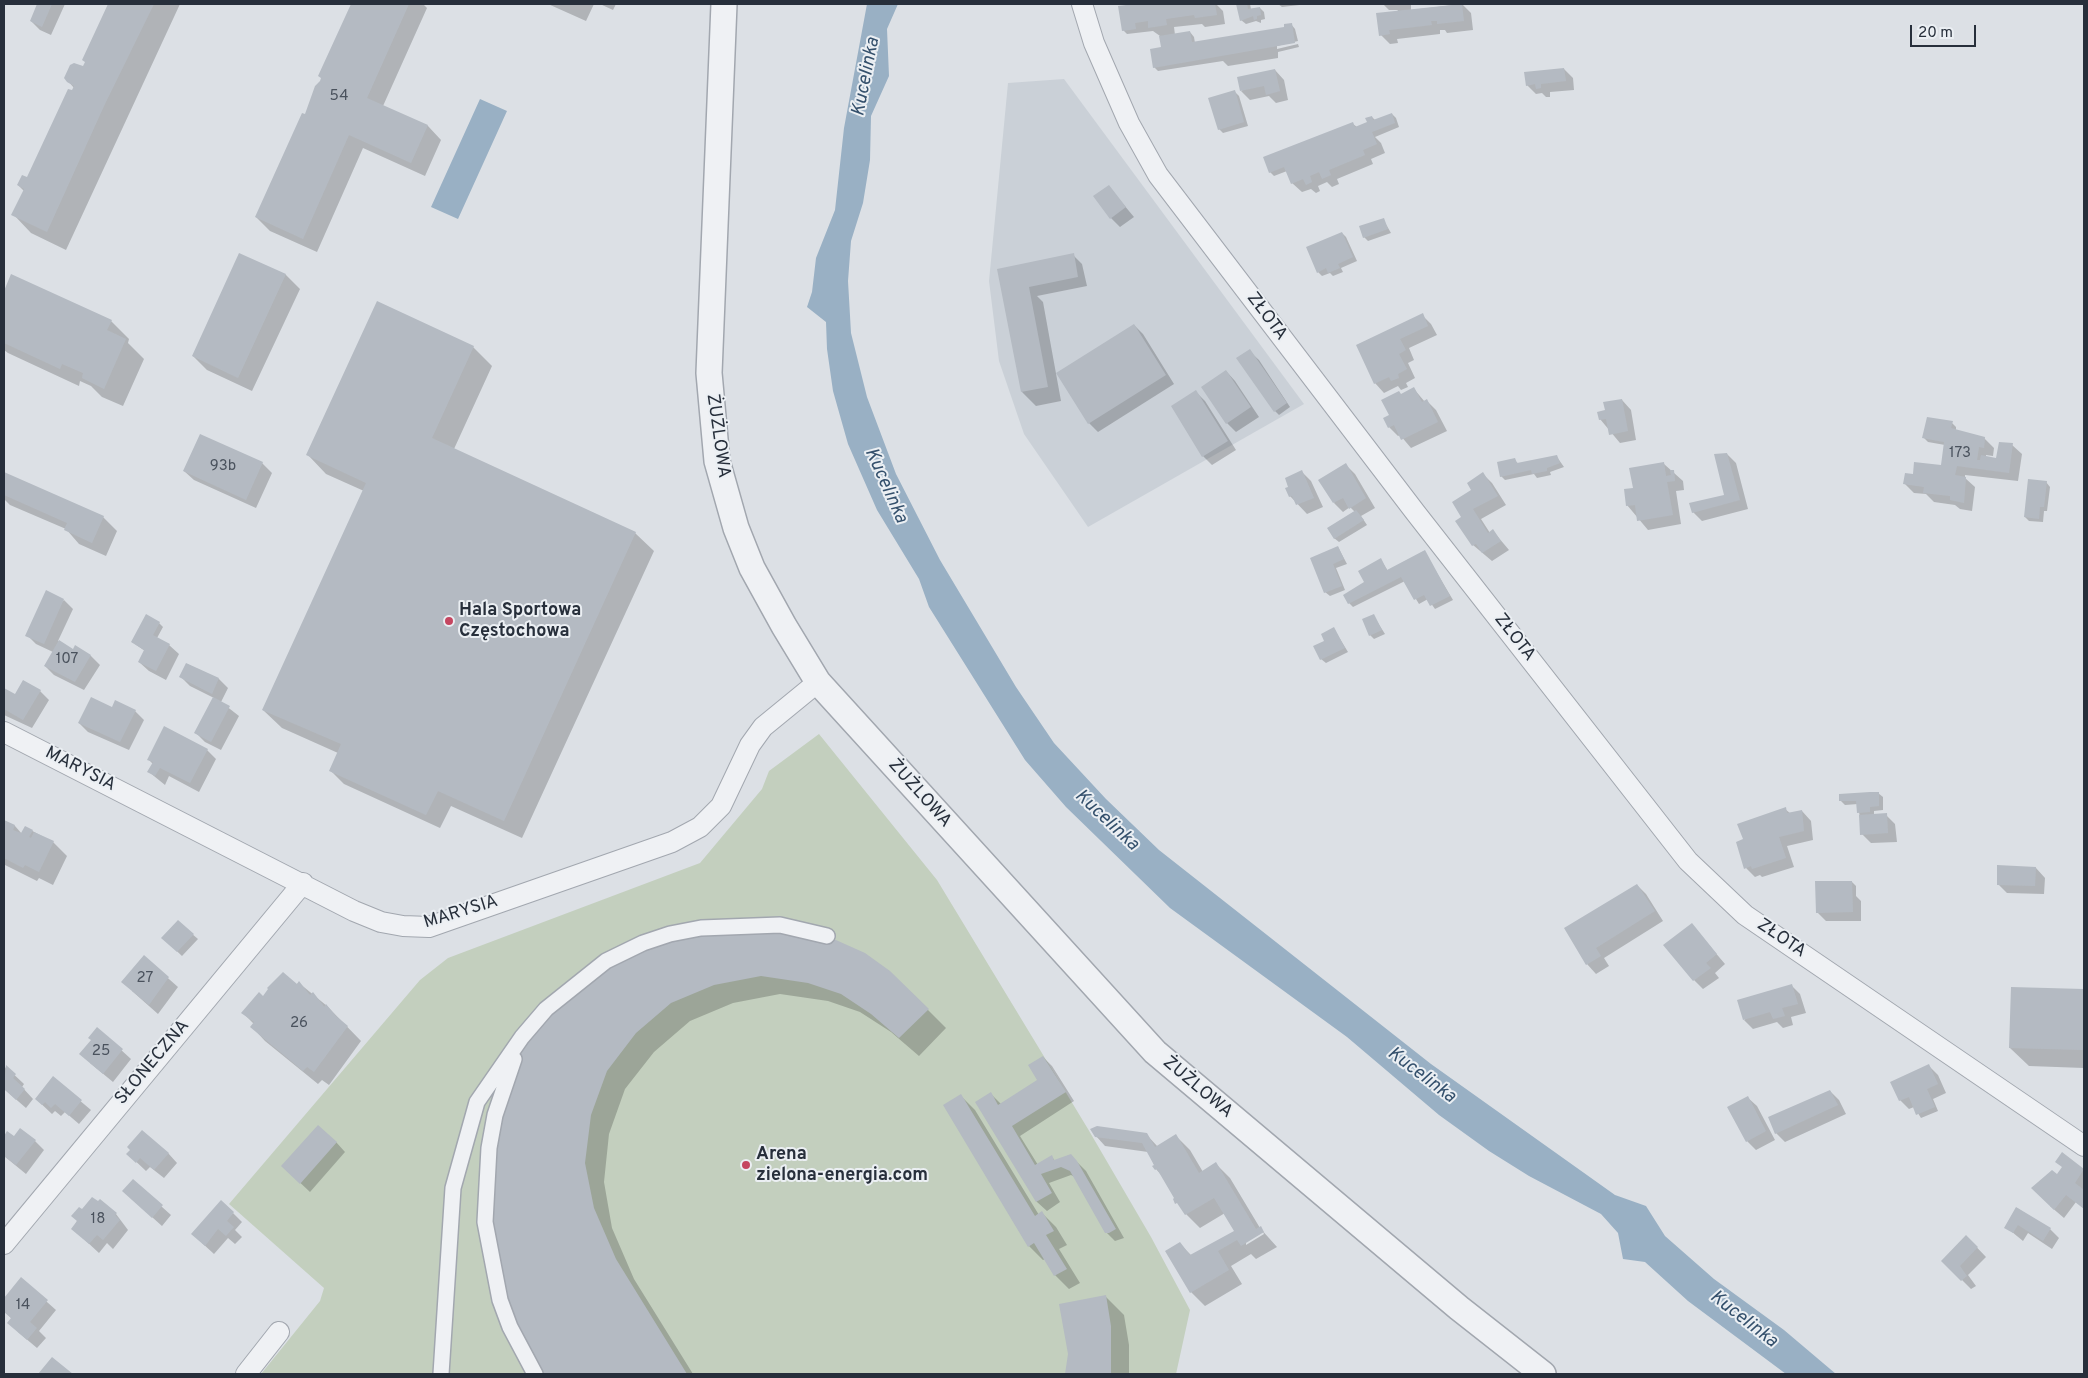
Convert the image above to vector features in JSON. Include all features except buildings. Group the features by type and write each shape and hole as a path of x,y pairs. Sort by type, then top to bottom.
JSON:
{"street":[{"name":"ŻUŻLOWA","path":"724,4 709,373 717,461 736,528 752,568 784,626 818,682 1155,1052 1459,1308 1543,1374"},
{"name":"ZŁOTA","path":"1082,4 1094,43 1128,123 1158,175 1415,512 1688,861 1745,915 2084,1146"},
{"name":"MARYSIA","path":"4,732 303,883 354,911 381,922 402,926 429,927 672,842 700,827 721,806 750,745 763,727 818,682"},
{"name":"SŁONECZNA","path":"4,1244 303,883"},
{"path":"441,1374 453,1188 477,1102 522,1036 546,1010 606,961 643,943 661,937 701,928 744,925 780,925 827,936"},
{"path":"522,1036 495,1114 489,1156 485,1222 500,1300 510,1327 536,1374"},
{"path":"246,1374 279,1332"}],"shaded area":[{"path":"1064,79 1304,404 1088,527 1024,434 999,361 989,281 1008,83"}],"green space":[{"path":"819,734 937,880 1151,1237 1190,1310 1176,1374 261,1374 320,1301 324,1288 229,1204 420,980 448,958 700,863 762,789 769,771"}],"water":[{"name":"Kucelinka","path":"867,4 898,4 887,29 889,76 871,116 870,160 863,203 851,241 848,281 851,333 867,397 896,474 940,560 1016,687 1054,743 1106,799 1159,850 1431,1064 1615,1195 1646,1206 1665,1236 1714,1279 1784,1330 1836,1374 1786,1374 1688,1301 1645,1262 1623,1259 1618,1233 1601,1214 1529,1176 1489,1151 1439,1115 1347,1037 1170,908 1066,807 1025,760 929,607 919,579 877,510 848,444 833,391 827,349 826,322 807,307 812,292 816,258 835,210 844,128"},
{"path":"480,99 507,111 458,219 431,207"}],"place":[{"name":"Hala Sportowa Częstochowa","path":"449,621"},
{"name":"Arena zielona-energia.com","path":"746,1165"}]}
